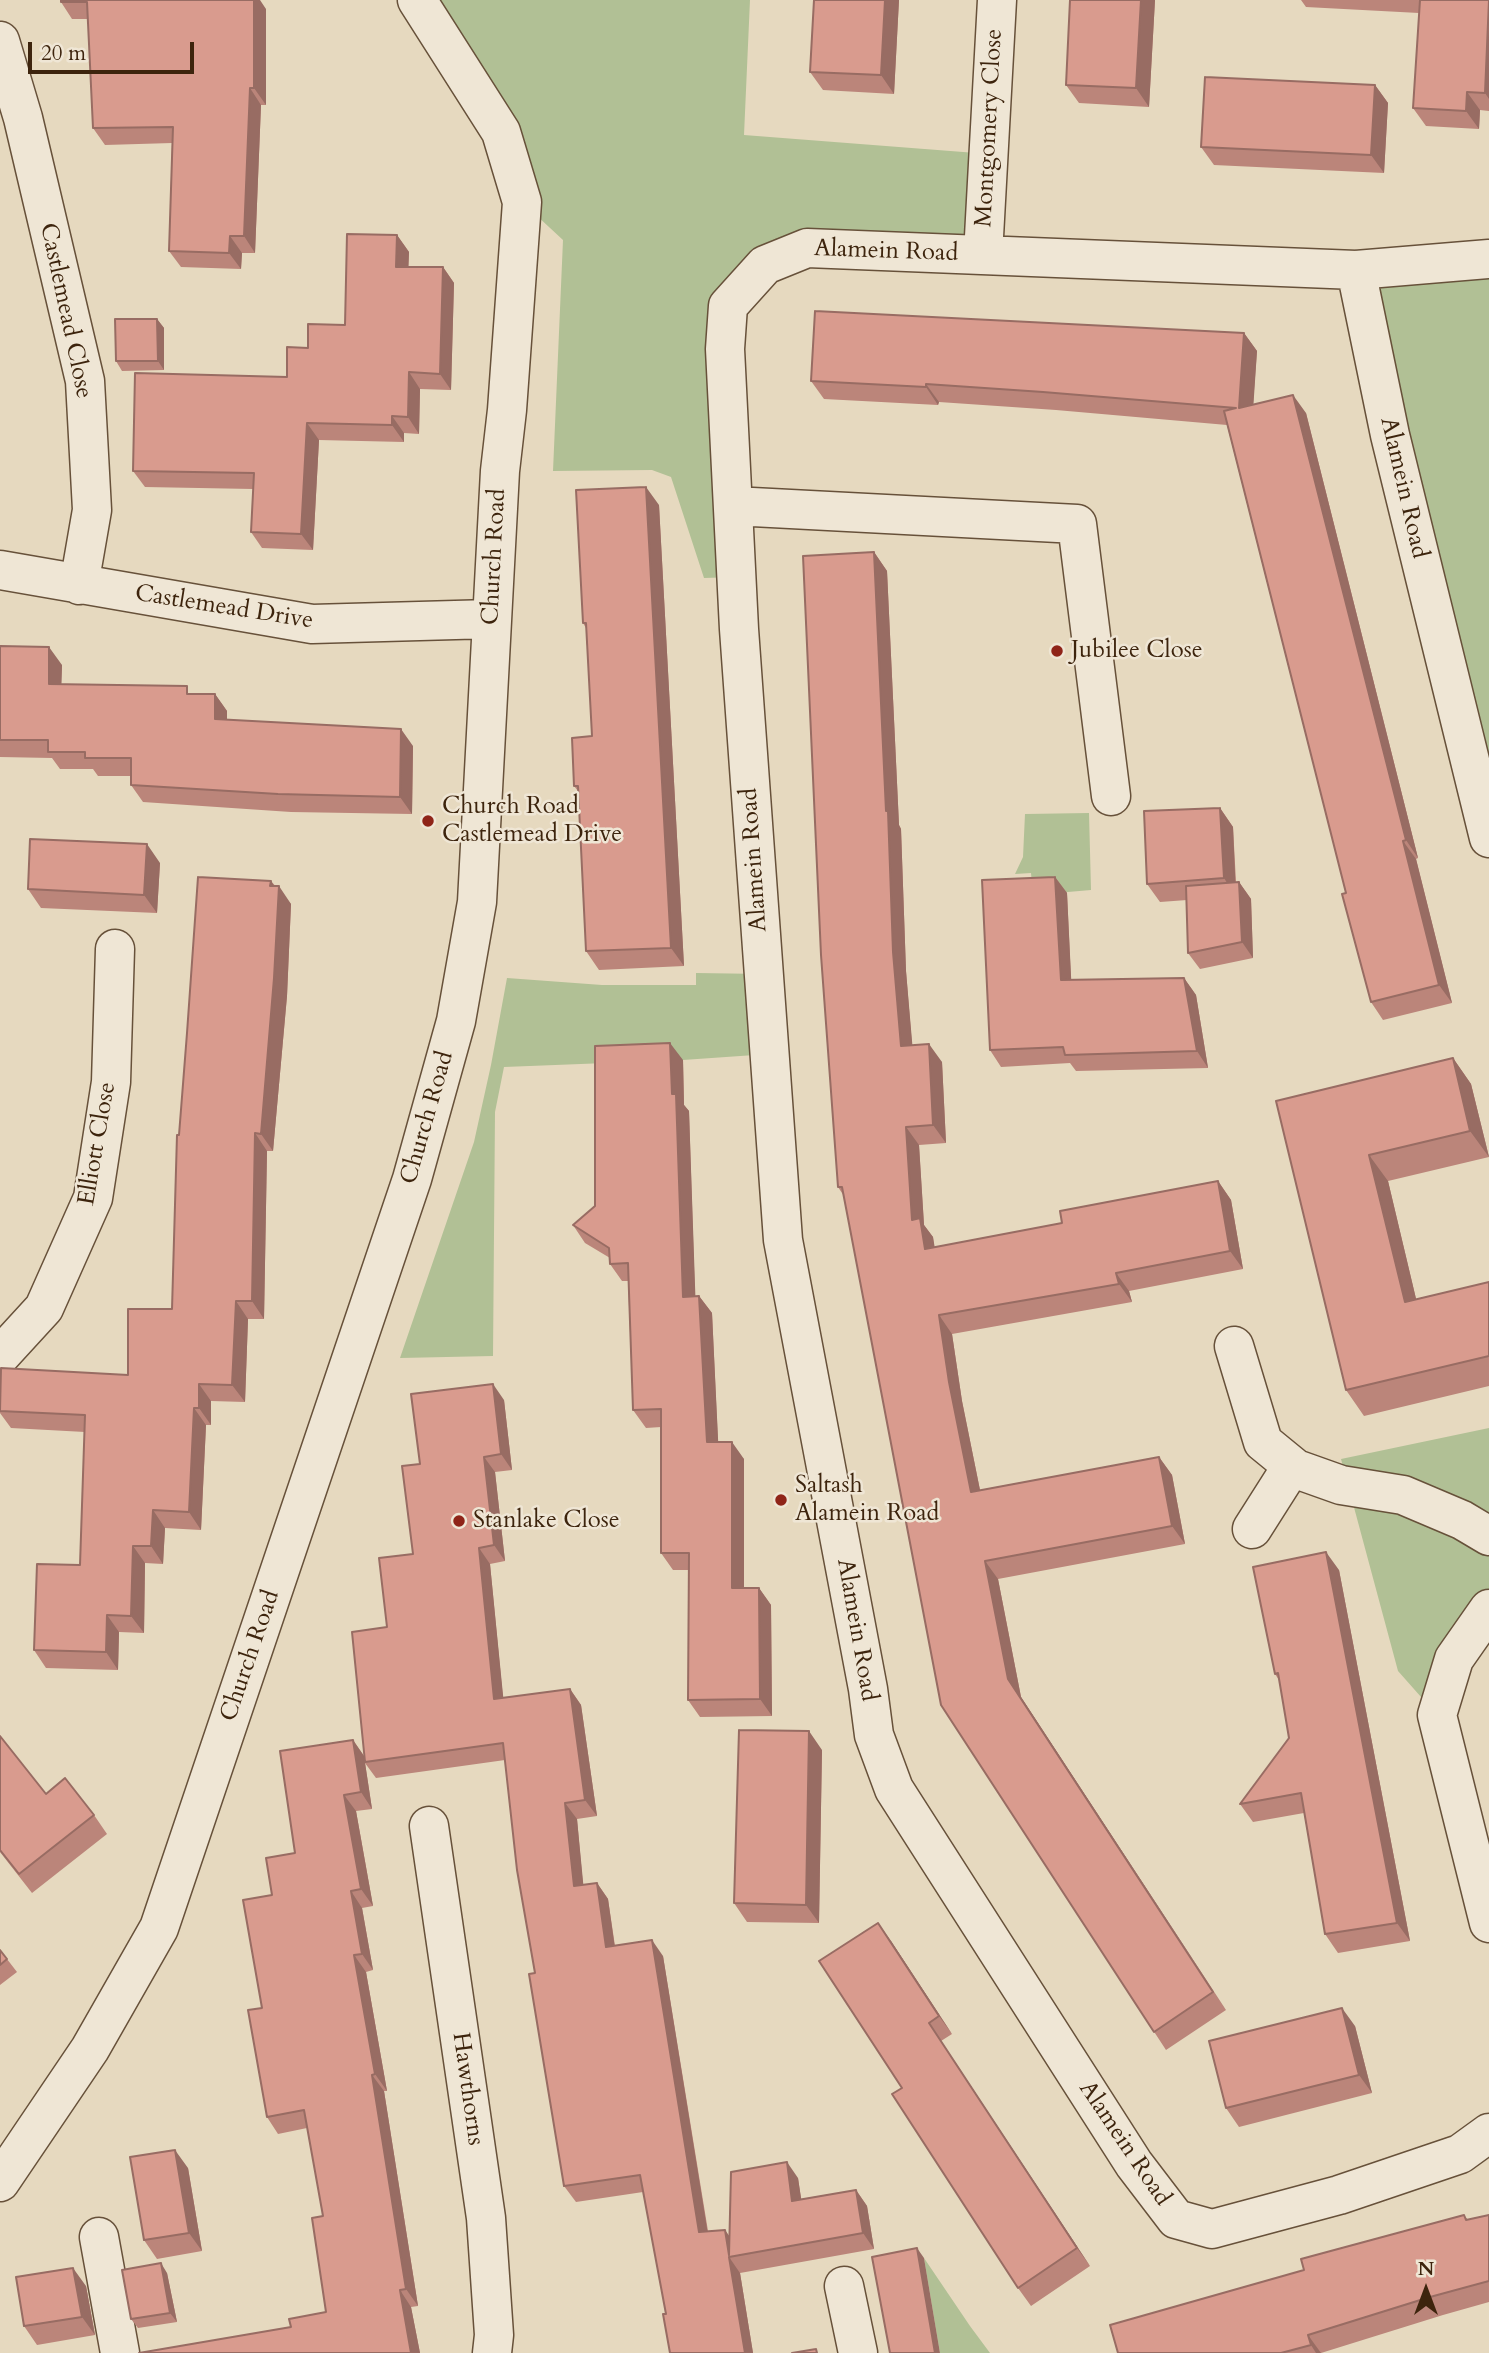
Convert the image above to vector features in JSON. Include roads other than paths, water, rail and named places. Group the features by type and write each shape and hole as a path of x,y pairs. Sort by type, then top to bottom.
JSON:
{"street":[{"name":"Church Road","path":"0,2182 90,2049 159,1928 412,1179 456,1021 477,902 500,471 522,202 501,132 416,0"},
{"name":"Montgomery Close","path":"983,256 997,0"},
{"name":"Castlemead Close","path":"0,41 23,118 85,381 92,510 79,585"},
{"name":"Alamein Road","path":"1489,838 1390,435 1356,270 807,248 765,265 728,306 725,349 739,629 783,1240 874,1735 894,1789 1135,2164 1176,2219 1212,2229 1339,2195 1460,2154 1489,2133"},
{"path":"1356,270 1489,259"},
{"path":"733,506 1077,524 1111,796"},
{"name":"Castlemead Drive","path":"0,570 313,624 491,619"},
{"name":"Elliott Close","path":"0,1356 44,1308 93,1198 111,1082 115,949"},
{"path":"1234,1346 1263,1442 1292,1466 1340,1485 1403,1495 1462,1520 1489,1535"},
{"path":"1252,1529 1292,1466"},
{"path":"1489,1609 1454,1659 1437,1715 1489,1923"},
{"name":"Hawthorns","path":"429,1826 486,2218 494,2336 492,2353"},
{"path":"99,2237 120,2353"},
{"path":"844,2286 858,2353"}],"place":[{"name":"Jubilee Close","path":"1057,651"},
{"name":"Church Road Castlemead Drive","path":"428,821"},
{"name":"Saltash Alamein Road","path":"781,1500"},
{"name":"Stanlake Close","path":"459,1521"}]}
